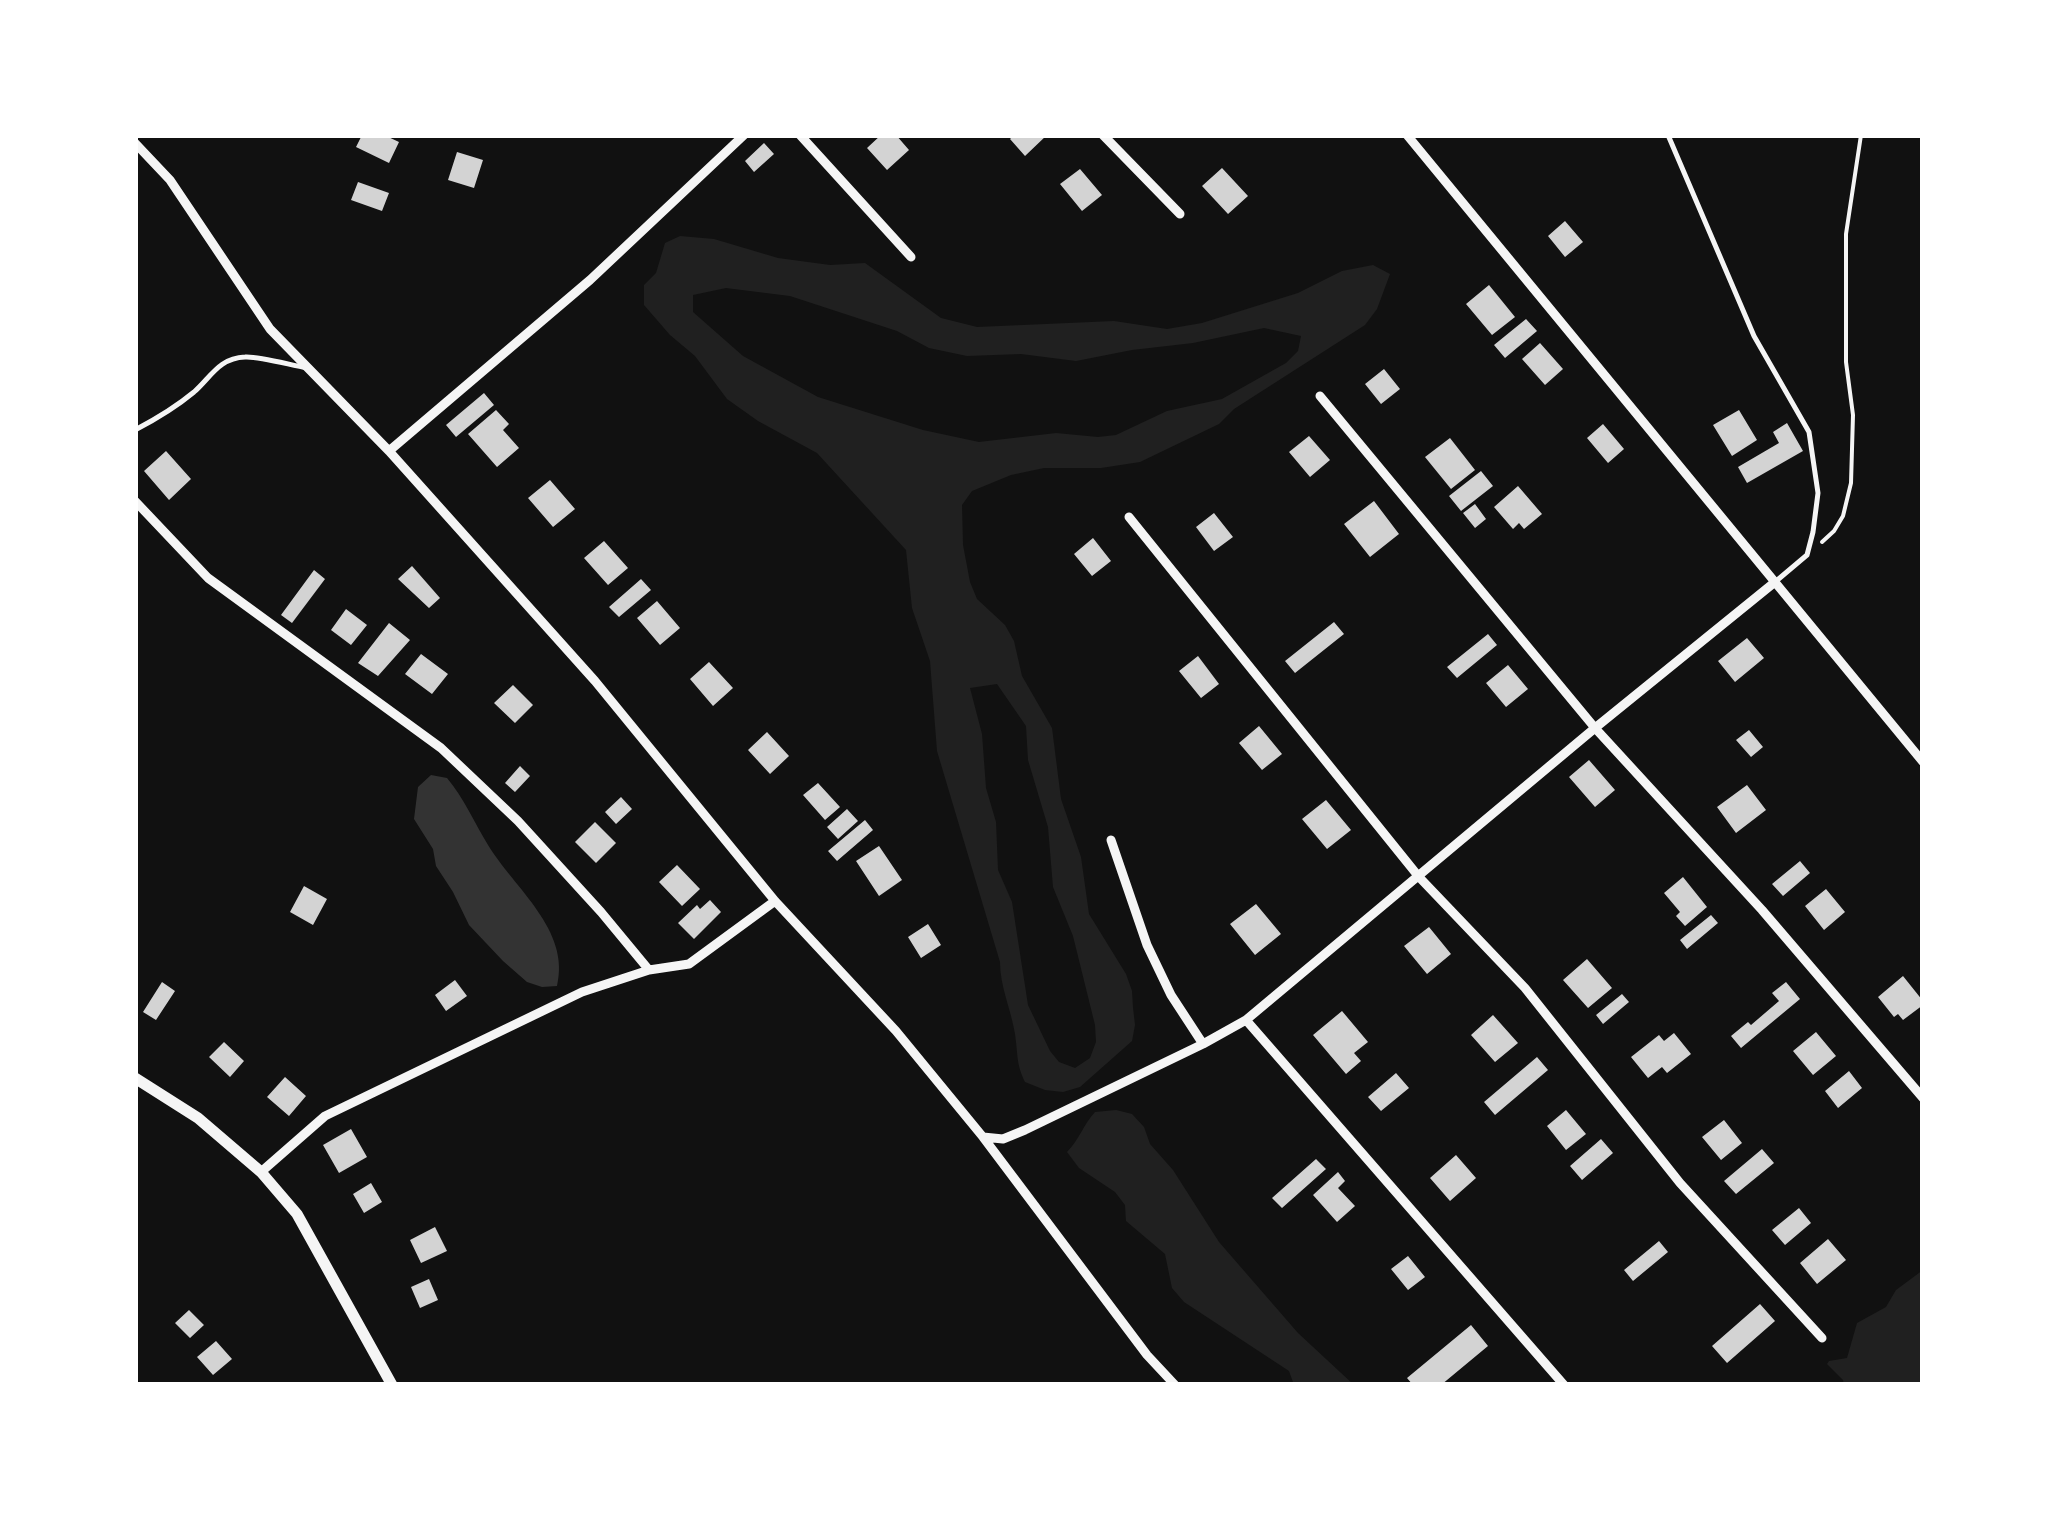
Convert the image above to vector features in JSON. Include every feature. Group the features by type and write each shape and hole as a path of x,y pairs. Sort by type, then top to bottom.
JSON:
{"street":[{"path":"389,451 590,280 744,135"},
{"path":"800,135 911,257"},
{"path":"1103,135 1180,214"},
{"path":"1406,135 1923,762"},
{"path":"135,143 170,180 270,329 389,451 595,682 774,901 896,1031 984,1137 1146,1355 1175,1385"},
{"path":"1320,396 1595,728 1762,910 1923,1098"},
{"path":"135,501 208,578 442,748 518,821 649,970"},
{"path":"1130,517 1419,877 1525,988 1680,1183 1822,1338"},
{"path":"984,1137 1003,1138 1025,1130 1246,1020 1776,582"},
{"path":"1111,840 1148,945 1172,995 1203,1044"},
{"path":"262,1172 324,1116 582,992 649,970 690,964 774,901"},
{"path":"1246,1020 1564,1385"},
{"path":"135,1078 198,1118 262,1172 297,1214 392,1385"}],"lane":[{"path":"1668,135 1754,336 1810,432 1818,494 1813,532 1807,555 1776,582"},
{"path":"135,430 198,389 215,368 227,362 245,357 307,368"}],"path":[{"path":"1807,555 1834,531 1843,516 1851,484 1853,414 1846,362 1846,234 1860,135"}],"shaded area":[{"path":"680,236 714,239 778,258 830,265 865,263 941,318 977,327 1114,321 1167,329 1202,323 1298,293 1342,271 1373,265 1390,274 1377,309 1365,325 1234,409 1219,424 1140,462 1101,468 1044,468 1011,475 972,491 962,505 963,545 970,582 977,599 1005,625 1014,641 1022,676 1052,728 1061,799 1081,857 1089,914 1126,974 1132,991 1132,1041 1080,1087 1063,1092 1045,1090 1025,1082 1020,1070 1000,962 937,751 930,661 912,608 906,550 817,453 727,399 695,356 644,305 644,285 656,273 665,243","holes":["726,288 790,296 897,331 929,348 967,356 1021,354 1076,361 1264,328 1301,336 1298,351 1286,363 1222,399 1167,411 1116,435 1056,433 979,442 923,430 818,397 743,356 693,312 693,295","997,684 1026,726 1028,760 1048,827 1053,887 1073,936 1095,1025 1096,1042 1090,1058 1075,1068 1059,1062 1050,1051 1028,1005 1012,902 998,870 996,822 986,788 982,734 970,688"]},
{"path":"431,775 447,778 488,845 538,911 556,946 557,986 527,982 469,925 436,866 433,849 414,819 418,787"},
{"path":"1116,1110 1132,1114 1144,1127 1150,1144 1173,1170 1219,1242 1298,1333 1354,1385 1294,1385 1289,1371 1184,1302 1172,1288 1165,1254 1126,1221 1125,1205 1115,1192 1079,1168 1067,1152 1095,1112"},
{"path":"1923,1270 1923,1385 1844,1385 1827,1364 1829,1361 1847,1358 1857,1323 1886,1307 1896,1290"}],"building":[{"path":"362,135 384,135 399,142 389,163 356,147"},
{"path":"881,135 896,135 909,150 887,170 867,148"},
{"path":"1014,135 1047,135 1025,156 1010,139"},
{"path":"764,143 774,154 754,172 745,161"},
{"path":"457,152 483,160 474,188 448,180"},
{"path":"1222,168 1248,196 1228,214 1202,186"},
{"path":"1080,169 1102,195 1082,211 1060,184"},
{"path":"358,182 389,193 382,211 351,200"},
{"path":"1565,221 1583,242 1565,257 1548,236"},
{"path":"1489,285 1515,317 1492,335 1466,304"},
{"path":"1526,319 1537,331 1505,358 1494,345"},
{"path":"1540,343 1563,369 1545,385 1522,359"},
{"path":"1384,369 1400,389 1381,404 1365,384"},
{"path":"484,393 494,405 456,437 446,425"},
{"path":"496,410 509,424 503,430 519,448 497,467 468,434"},
{"path":"1739,410 1757,440 1732,456 1713,425"},
{"path":"1787,423 1803,451 1747,483 1738,467 1779,443 1773,432"},
{"path":"1603,424 1624,449 1608,463 1587,438"},
{"path":"1309,436 1330,460 1310,477 1289,452"},
{"path":"1450,438 1475,470 1451,489 1425,457"},
{"path":"166,451 191,479 169,500 144,471"},
{"path":"1481,471 1493,486 1461,511 1449,496"},
{"path":"550,480 575,509 553,527 528,498"},
{"path":"1518,486 1542,514 1524,529 1519,523 1513,529 1494,507"},
{"path":"1374,501 1399,534 1370,557 1344,524"},
{"path":"1475,504 1486,519 1475,528 1463,513"},
{"path":"1214,513 1233,537 1214,551 1196,527"},
{"path":"1093,538 1111,561 1092,576 1074,554"},
{"path":"604,541 628,568 608,585 584,558"},
{"path":"412,566 440,598 429,608 398,579"},
{"path":"314,570 325,579 292,623 281,615"},
{"path":"641,579 651,590 619,617 609,607"},
{"path":"657,601 680,628 660,645 637,618"},
{"path":"346,609 367,625 351,645 331,630"},
{"path":"1334,622 1344,634 1295,673 1285,661"},
{"path":"389,623 410,640 378,676 358,663"},
{"path":"1488,634 1497,645 1457,678 1447,667"},
{"path":"1747,638 1764,658 1735,682 1718,661"},
{"path":"421,654 448,674 432,694 405,674"},
{"path":"1198,656 1219,684 1201,698 1179,671"},
{"path":"709,662 733,688 713,706 690,679"},
{"path":"1508,665 1528,689 1506,707 1486,683"},
{"path":"513,685 533,705 515,723 494,703"},
{"path":"1259,726 1282,754 1262,770 1239,743"},
{"path":"1749,730 1763,747 1751,757 1736,740"},
{"path":"767,732 789,756 770,774 748,750"},
{"path":"1589,760 1615,790 1595,807 1569,777"},
{"path":"520,766 530,776 515,792 505,783"},
{"path":"818,783 840,807 825,820 803,795"},
{"path":"1747,785 1766,810 1736,833 1717,807"},
{"path":"621,797 632,809 616,824 605,812"},
{"path":"1326,800 1351,830 1327,849 1302,819"},
{"path":"847,809 858,821 838,839 827,827"},
{"path":"865,820 873,830 837,861 828,851"},
{"path":"595,822 616,843 596,863 575,842"},
{"path":"879,846 902,880 879,896 856,861"},
{"path":"1800,861 1810,873 1783,896 1772,884"},
{"path":"677,865 700,889 682,906 659,882"},
{"path":"1683,877 1707,907 1685,926 1676,916 1680,912 1664,893"},
{"path":"304,886 327,899 313,925 290,912"},
{"path":"1826,889 1845,912 1824,930 1805,906"},
{"path":"710,900 721,912 694,939 678,923 697,905 700,909"},
{"path":"1256,904 1281,934 1255,955 1230,924"},
{"path":"1711,915 1718,923 1687,949 1680,940"},
{"path":"928,924 941,945 921,958 908,937"},
{"path":"1429,927 1451,954 1427,974 1404,946"},
{"path":"1587,959 1612,988 1588,1008 1563,980"},
{"path":"1903,976 1923,1005 1903,1020 1898,1014 1894,1017 1878,997"},
{"path":"455,980 467,996 446,1011 435,995"},
{"path":"162,982 175,991 156,1020 143,1012"},
{"path":"1786,982 1800,999 1741,1048 1731,1036 1779,1001 1772,993"},
{"path":"1622,994 1629,1002 1603,1024 1596,1015"},
{"path":"1342,1011 1368,1042 1354,1053 1361,1061 1346,1074 1313,1035"},
{"path":"1493,1015 1518,1043 1495,1062 1471,1035"},
{"path":"1816,1032 1836,1056 1813,1075 1793,1051"},
{"path":"1674,1033 1691,1054 1667,1073 1662,1067 1648,1078 1631,1057 1659,1035 1664,1041"},
{"path":"224,1042 244,1061 230,1077 209,1057"},
{"path":"1537,1057 1548,1070 1495,1115 1484,1102"},
{"path":"1849,1071 1862,1088 1838,1108 1825,1091"},
{"path":"1396,1073 1409,1088 1381,1111 1368,1097"},
{"path":"285,1077 306,1096 289,1116 267,1097"},
{"path":"1566,1110 1586,1134 1566,1150 1547,1126"},
{"path":"1724,1120 1742,1143 1721,1160 1702,1137"},
{"path":"351,1129 367,1157 339,1173 323,1145"},
{"path":"1601,1139 1613,1153 1582,1180 1570,1166"},
{"path":"1762,1149 1774,1163 1736,1194 1724,1181"},
{"path":"1456,1155 1476,1178 1450,1201 1430,1178"},
{"path":"1316,1159 1326,1169 1282,1208 1272,1198"},
{"path":"1338,1172 1345,1181 1338,1188 1355,1206 1337,1222 1313,1195"},
{"path":"371,1183 382,1202 364,1213 353,1194"},
{"path":"1799,1208 1811,1223 1785,1245 1772,1230"},
{"path":"435,1227 447,1251 421,1263 410,1240"},
{"path":"1828,1239 1846,1260 1817,1284 1800,1263"},
{"path":"1659,1241 1668,1252 1633,1281 1624,1270"},
{"path":"1408,1256 1425,1277 1408,1290 1391,1269"},
{"path":"429,1279 438,1300 420,1308 411,1287"},
{"path":"1760,1304 1775,1321 1727,1363 1712,1346"},
{"path":"189,1310 204,1325 190,1338 175,1323"},
{"path":"1471,1325 1488,1346 1441,1385 1413,1385 1407,1378"},
{"path":"216,1341 232,1359 213,1375 197,1357"}]}
